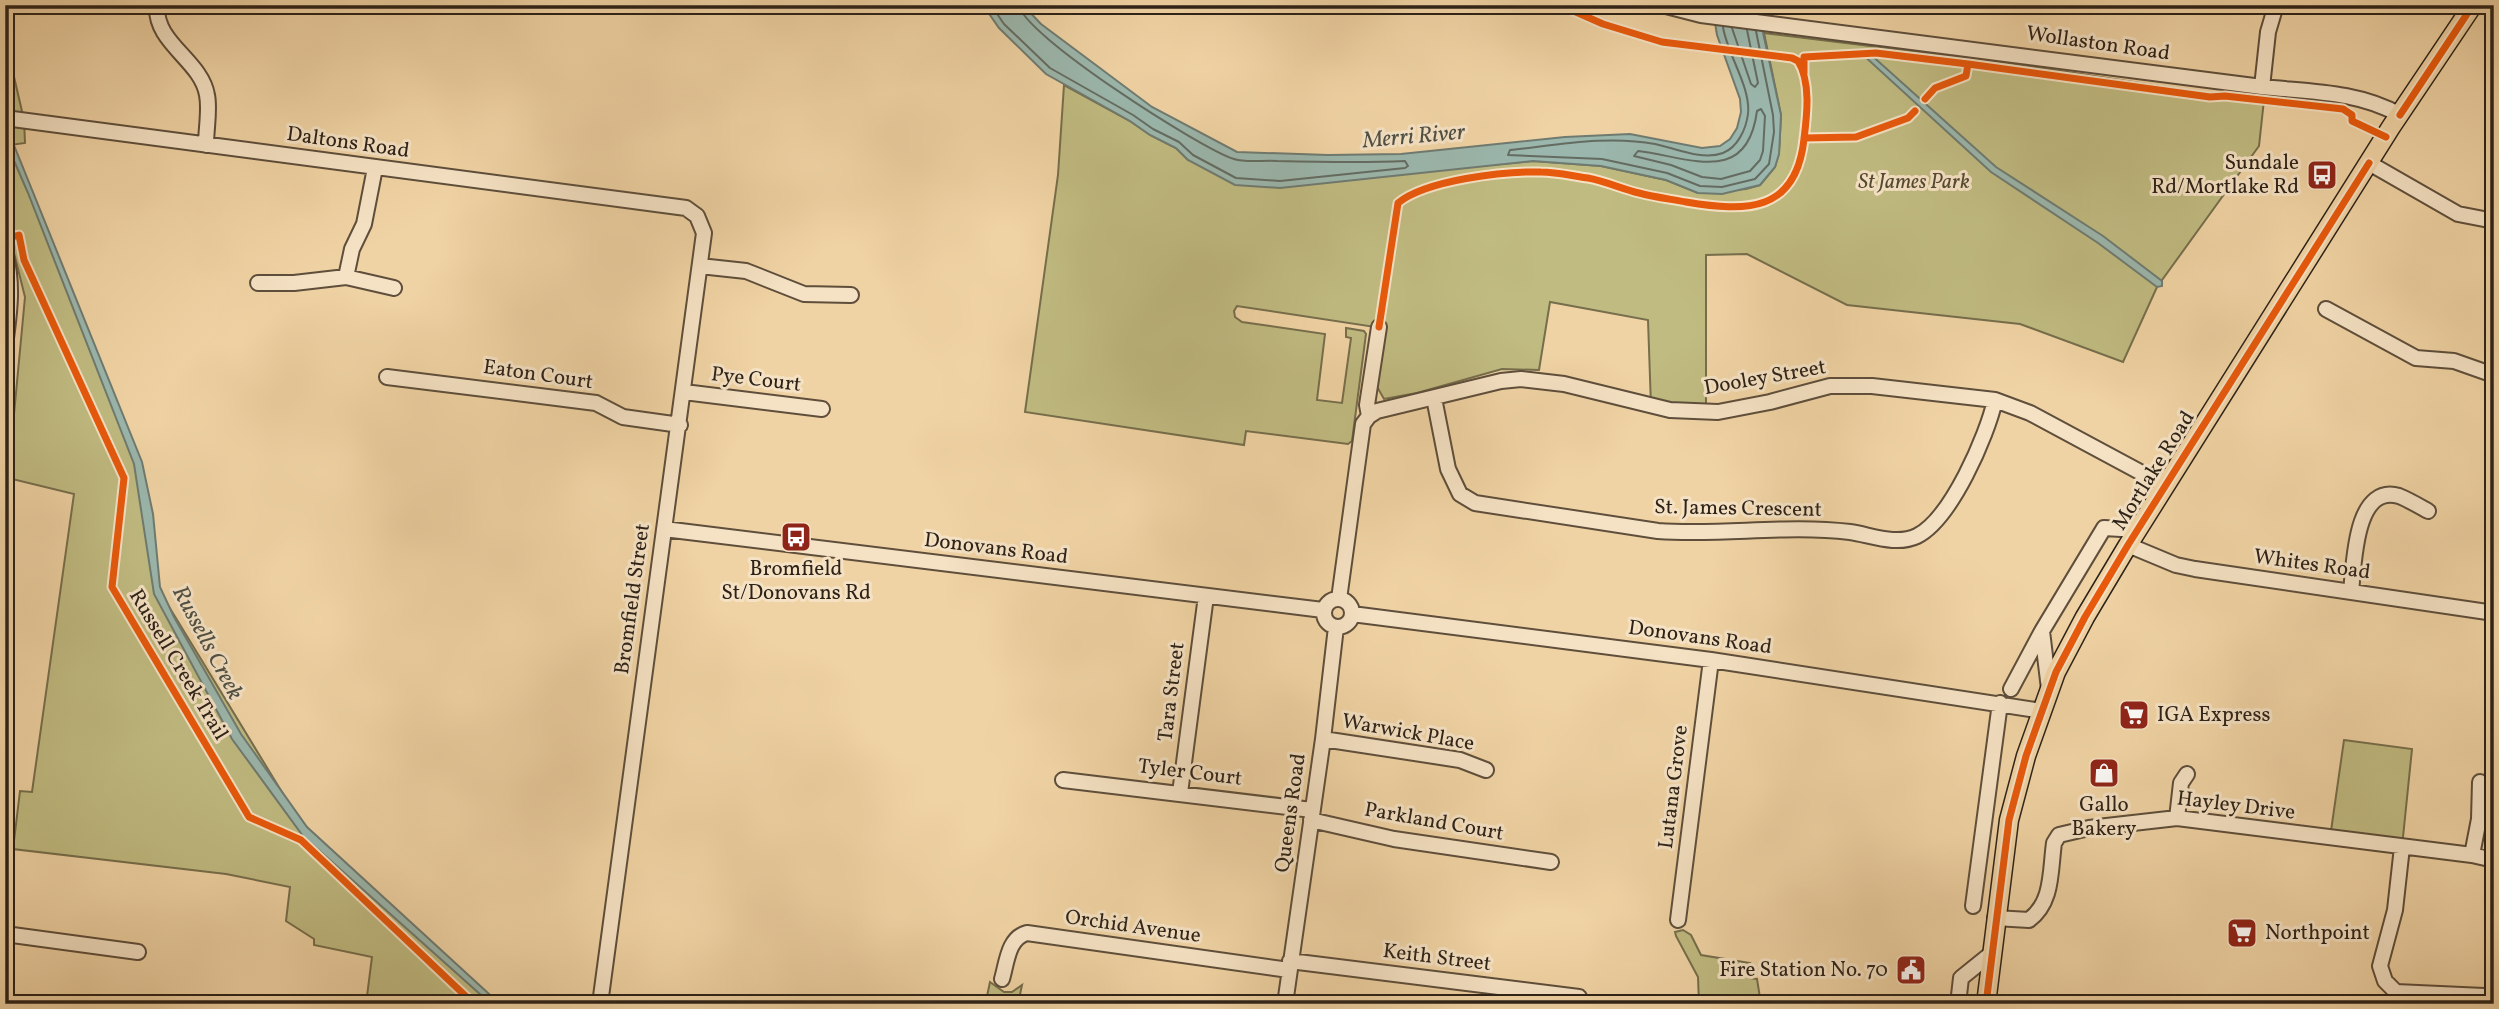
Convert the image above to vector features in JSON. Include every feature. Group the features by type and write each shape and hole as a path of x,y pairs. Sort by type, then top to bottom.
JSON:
{"main road":[{"name":"Mortlake Road","path":"1986,1004 2009,820 2026,755 2049,691 2072,641 2133,537 2369,163 2473,5"}],"street":[{"path":"157,5 156,12 165,34 177,51 197,70 207,94 206,145"},
{"name":"Wollaston Road","path":"1662,5 1701,15 2353,97 2382,105 2400,115"},
{"path":"2262,87 2268,32 2276,5"},
{"name":"Daltons Road","path":"5,118 686,208"},
{"path":"2369,163 2458,214 2494,221"},
{"path":"346,277 352,249 364,224 375,168"},
{"name":"Bromfield Street","path":"600,1004 704,233 698,216 686,208"},
{"path":"5,253 9,266 11,299 5,346"},
{"path":"700,266 746,271 804,294 851,295"},
{"path":"258,283 294,283 346,277 394,288"},
{"path":"2326,310 2416,358 2454,361 2488,373"},
{"path":"1339,599 1379,327"},
{"name":"Eaton Court","path":"387,377 596,403 623,417 680,425"},
{"name":"Dooley Street","path":"1366,420 1377,411 1501,381 1521,379 1564,383 1660,408 1718,412 1830,386 1872,386 1995,400 2030,413 2166,486"},
{"name":"Pye Court","path":"684,392 822,409"},
{"name":"St. James Crescent","path":"1434,398 1448,468 1460,494 1475,503 1668,532 1791,529 1850,532 1897,540 1916,537 1931,526 1952,497 1971,467 1995,400"},
{"path":"2351,592 2358,529 2366,511 2378,499 2397,496 2428,511"},
{"name":"Mortlake Road","path":"2011,689 2042,631 2104,528 2133,537"},
{"name":"Donovans Road","path":"664,529 1323,610"},
{"name":"Whites Road","path":"2133,537 2176,565 2194,569 2494,613"},
{"name":"Tara Street","path":"1180,793 1206,596"},
{"path":"1339,599 1349,603 1352,614 1348,623 1336,627 1326,621 1323,610 1331,601 1339,599"},
{"name":"Donovans Road","path":"1352,614 1711,660 2042,711"},
{"name":"Queens Road","path":"1285,1004 1323,739 1336,627"},
{"name":"Mortlake Road","path":"2042,631 2049,691"},
{"name":"Lutana Grove","path":"1678,920 1711,660"},
{"path":"1973,906 2000,703"},
{"name":"Warwick Place","path":"1323,739 1460,760 1486,770"},
{"path":"2177,818 2181,783 2187,774"},
{"name":"Tyler Court","path":"1063,780 1180,793 1311,815"},
{"path":"2472,855 2479,819 2480,782"},
{"name":"Parkland Court","path":"1311,815 1394,839 1551,862"},
{"name":"Hayley Drive","path":"1995,918 2029,920 2040,912 2047,901 2054,843 2059,835 2089,828 2177,818 2494,860"},
{"path":"2402,847 2395,910 2380,966 2385,981 2396,992 2484,996"},
{"name":"Orchid Avenue","path":"1002,979 1011,944 1018,936 1027,933 1289,966"},
{"path":"5,934 138,952"},
{"path":"1958,1004 1961,978 1992,953"},
{"name":"Keith Street","path":"1289,966 1579,997"}],"green space":[{"name":"St James Park","path":"1764,33 2009,63 2264,100 2259,146 2157,287 2123,362 2020,324 1847,305 1747,254 1706,255 1706,412 1651,406 1648,320 1550,302 1539,370 1502,369 1417,393 1384,399 1376,385 1382,328 1237,306 1235,317 1242,322 1325,334 1317,400 1342,403 1351,338 1346,337 1346,328 1364,331 1366,334 1352,441 1348,444 1246,431 1244,445 1025,412 1058,175 1064,85 1176,148 1188,160 1468,167 1533,161 1601,166 1666,180 1698,193 1746,189 1760,185 1775,167 1779,153 1781,115"},
{"path":"5,38 24,120 25,143 10,145 139,463 157,587 305,830 496,1004 366,1004 372,957 314,945 314,939 286,921 290,887 226,874 13,849 20,791 32,792 74,494 8,478 25,297 5,217"},
{"path":"2344,740 2412,749 2402,847 2330,838"},
{"path":"1683,930 1691,935 1701,955 1750,963 1747,970 1750,978 1757,979 1761,1004 1699,1004 1698,977 1675,932"},
{"path":"990,982 1004,992 1012,992 1022,985 1018,1004 980,1004 986,1001"}],"water":[{"path":"983,5 1023,5 1041,24 1152,107 1237,152 1328,155 1401,154 1565,137 1630,134 1702,148 1720,146 1730,139 1737,128 1741,112 1740,99 1717,35 1712,5 1757,5 1781,115 1779,154 1775,167 1760,185 1722,194 1698,193 1666,180 1601,166 1533,161 1280,188 1235,185 1188,160 1176,148 1046,74 999,28"},
{"path":"1869,53 1996,167 2103,236 2162,281 2162,286 2157,287 2098,243 1991,172 1862,54"},
{"path":"5,123 142,462 153,514 160,587 174,617 241,734 307,827 500,1004 491,1004 303,836 232,739 154,594 134,464 5,140"}],"pier":[{"path":"1709,5 1761,9 1766,27 1711,20"}],"cycle path":[{"path":"1379,327 1398,203 1427,188 1487,175 1547,172 1594,179 1656,197 1729,207 1764,202 1779,194 1791,181 1799,163 1807,109 1805,79 1798,61 1792,58 1662,42 1603,24 1560,5"},
{"path":"2400,115 2473,5"},
{"path":"1804,73 1804,57 1876,53 1968,64 1966,76 1935,88 1925,99"},
{"path":"1968,64 2210,97 2225,96 2343,109 2352,115 2352,121 2386,137"},
{"path":"1804,138 1856,137 1908,118 1915,111"},
{"path":"1986,1004 2009,820 2026,756 2056,672 2128,545 2369,163"},
{"name":"Russell Creek Trail","path":"5,217 12,237 19,235 24,260 124,478 112,587 249,817 301,840 474,1004"}],"place":[{"name":"Sundale Rd/Mortlake Rd","path":"2322,175"},
{"name":"Bromfield St/Donovans Rd","path":"796,537"},
{"name":"IGA Express","path":"2134,715"},
{"name":"Gallo Bakery","path":"2104,773"},
{"name":"Northpoint","path":"2242,933"},
{"name":"Fire Station No. 70","path":"1911,970"}],"water label":[{"name":"Merri River","path":"1414,137"},
{"name":"Russells Creek","path":"207,643"}]}
